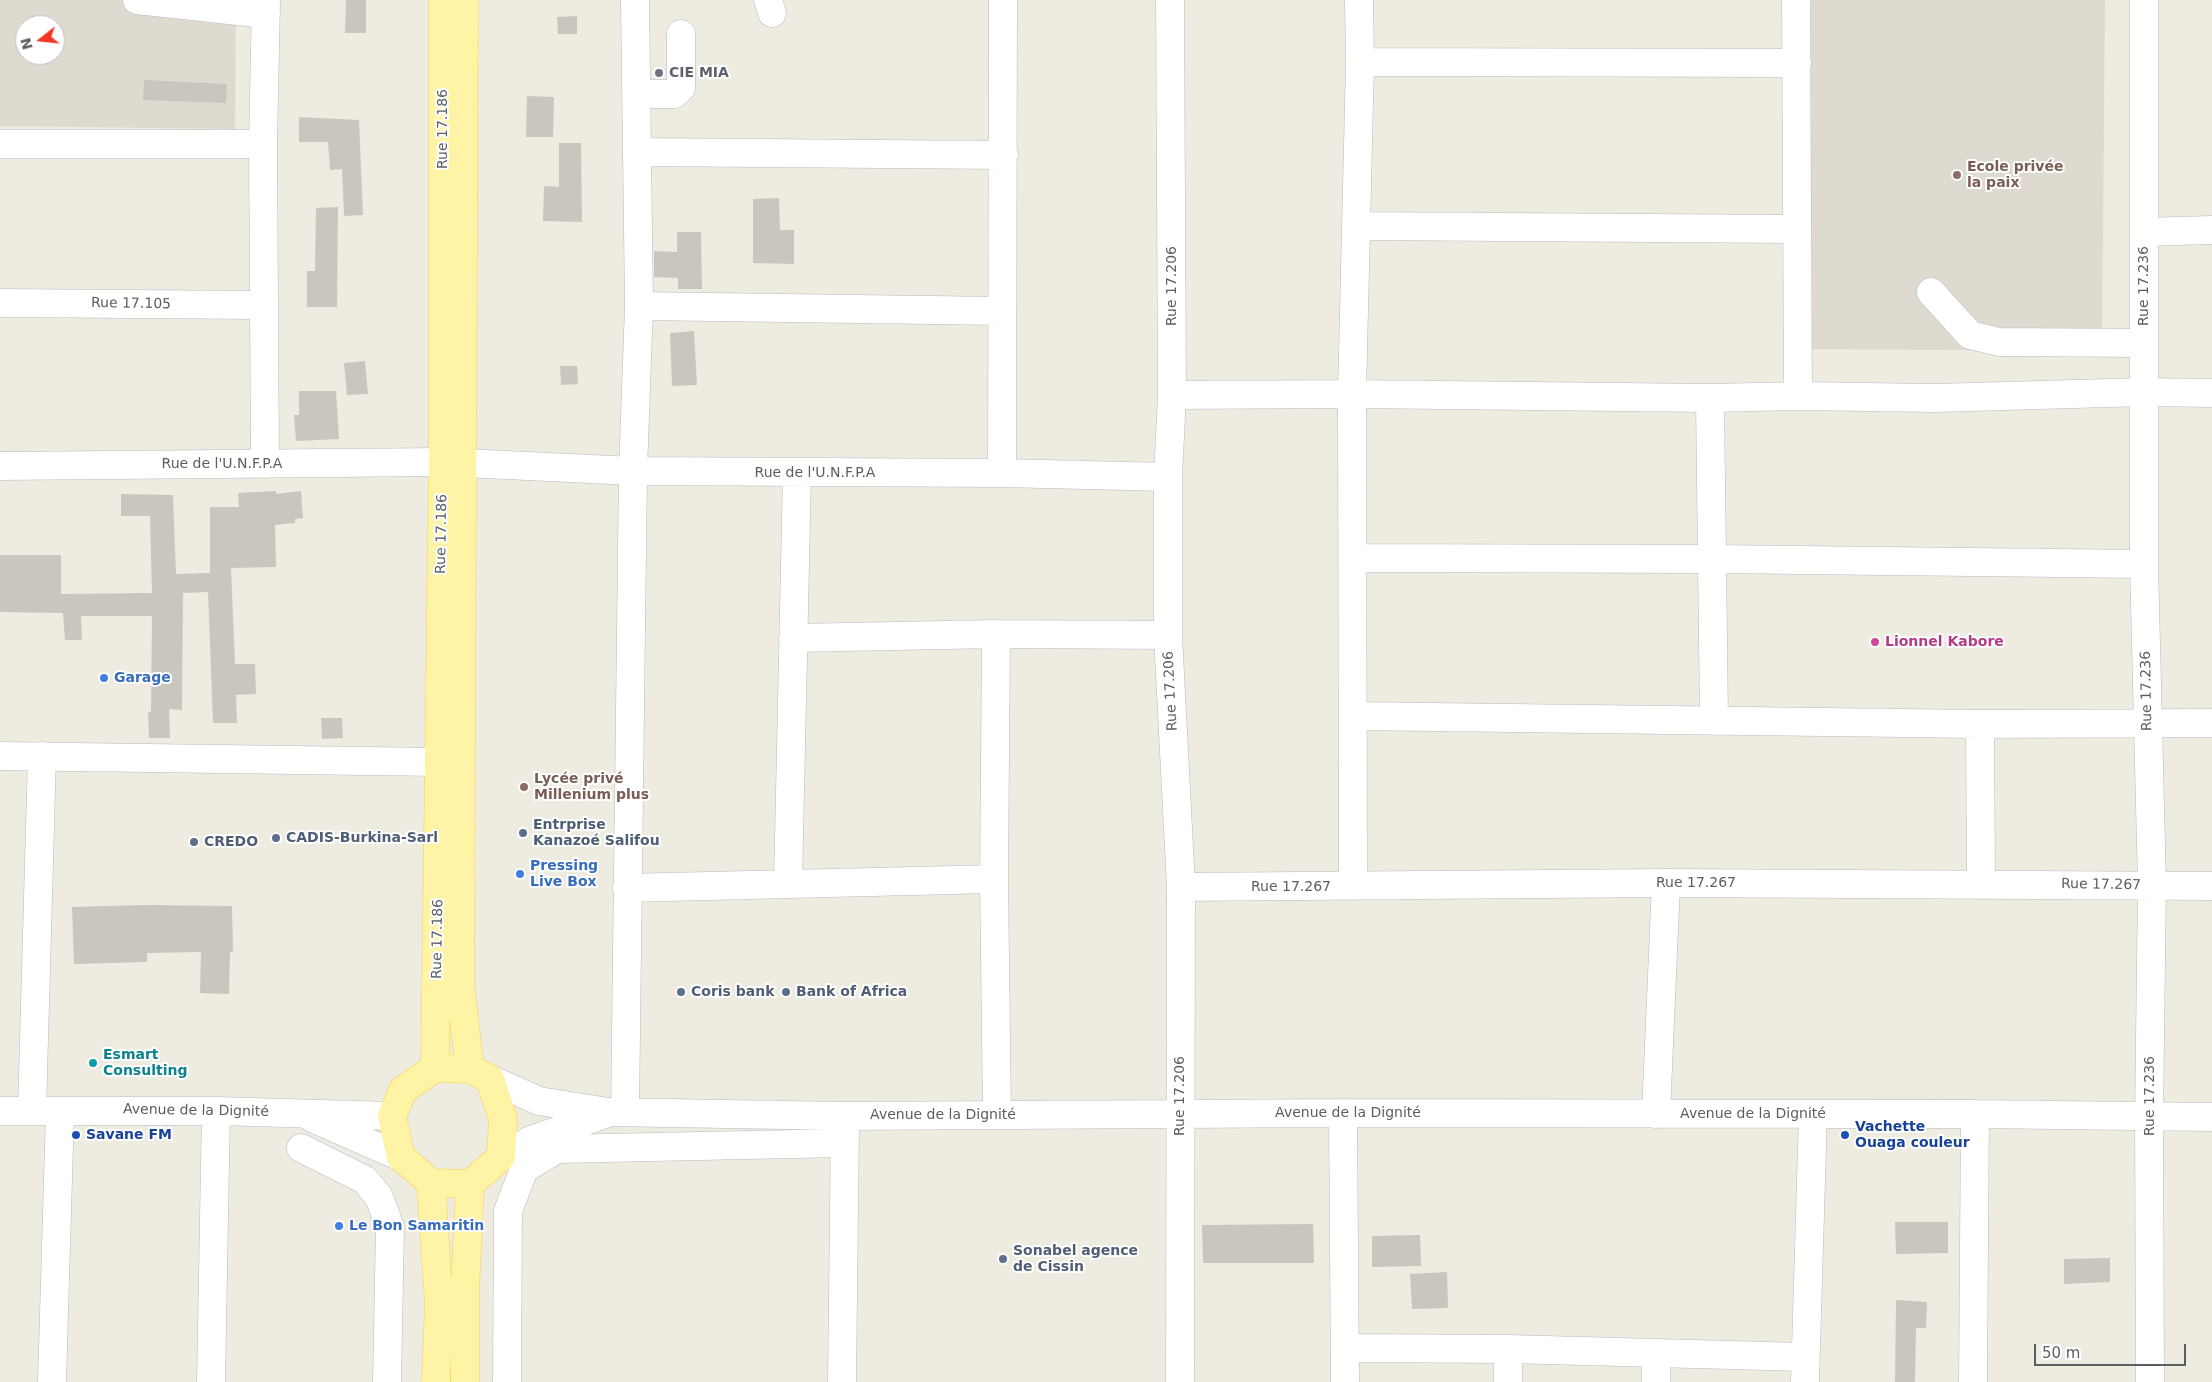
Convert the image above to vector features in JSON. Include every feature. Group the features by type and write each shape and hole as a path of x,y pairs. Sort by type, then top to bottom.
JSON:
{"main road":[{"name":"Rue 17.186","path":"436,1068 440,762 453,463 443,0"},
{"path":"464,0 453,463 460,985 480,1074 503,1119 501,1157 470,1184 431,1183 401,1157 392,1116 403,1090 436,1068 480,1074"},
{"path":"431,1183 439,1303 436,1382"},
{"path":"465,1382 465,1290 470,1184"}],"street":[{"path":"137,0 266,7 263,144 265,464"},
{"path":"501,1157 531,1140 617,1112 626,888 633,471 639,306 635,0"},
{"path":"1002,473 1003,0"},
{"name":"Rue 17.206","path":"1170,0 1172,396 1168,477 1168,635 1181,887 1180,1382"},
{"path":"1353,886 1354,558 1352,394 1360,62 1359,0"},
{"path":"1796,0 1798,396"},
{"name":"Rue 17.236","path":"2144,0 2144,564 2152,885 2149,1118 2150,1382"},
{"path":"637,94 674,94 681,88 681,34"},
{"path":"1360,62 1797,63"},
{"path":"0,144 263,144"},
{"path":"638,152 1004,155"},
{"path":"1356,226 1796,229"},
{"path":"2144,232 2212,230"},
{"path":"1931,292 1970,335 1999,342 2144,342"},
{"name":"Rue 17.105","path":"0,303 263,305"},
{"path":"639,306 1002,311"},
{"path":"1172,396 1352,394 1710,398 1798,396 1934,398 2144,392 2212,393"},
{"path":"1710,398 1714,721"},
{"name":"Rue de l'U.N.F.P.A","path":"0,466 453,463 633,471 1002,473 1168,477"},
{"path":"788,884 797,473"},
{"path":"1354,558 1713,559 2144,564"},
{"path":"793,638 996,634 1168,635"},
{"path":"996,634 994,879 997,1115"},
{"path":"1354,716 1980,724 2212,723"},
{"path":"1980,724 1982,883"},
{"path":"0,756 440,762"},
{"path":"32,1110 42,756"},
{"path":"626,888 994,879"},
{"path":"1656,1114 1666,883"},
{"name":"Rue 17.267","path":"1181,887 1666,883 1982,883 2212,886"},
{"name":"Avenue de la Dignité","path":"480,1074 539,1101 617,1112 845,1116 1343,1113 1975,1114 2149,1118 2212,1117"},
{"path":"52,1382 60,1110"},
{"name":"Avenue de la Dignité","path":"0,1111 216,1111 392,1116"},
{"path":"211,1382 216,1111"},
{"path":"299,1113 401,1157"},
{"path":"1343,1113 1345,1382"},
{"path":"1345,1348 1508,1349 1656,1354 1804,1369 1813,1114"},
{"path":"1973,1382 1975,1114"},
{"path":"842,1382 845,1116"},
{"path":"507,1382 508,1211 524,1169 557,1149 844,1143"},
{"path":"301,1148 365,1180 382,1205 390,1227 387,1382"},
{"path":"1508,1349 1508,1382"},
{"path":"1656,1354 1656,1382"}],"shaded area":[{"path":"0,0 236,0 235,129 0,126"},
{"name":"Ecole privée la paix","path":"1811,0 2105,0 2102,351 1808,349"}],"building":[{"path":"346,0 366,0 366,33 345,33"},
{"path":"577,16 577,34 558,34 557,17"},
{"path":"144,80 227,84 226,103 143,100"},
{"path":"527,96 554,97 553,137 526,137"},
{"path":"299,117 359,120 363,215 344,216 342,169 330,170 328,142 299,142"},
{"path":"559,143 581,143 582,222 543,221 544,186 559,187"},
{"path":"779,198 780,230 794,230 794,264 753,263 753,199"},
{"path":"338,207 337,307 307,307 307,271 315,271 316,208"},
{"path":"677,232 701,232 702,289 678,289 678,278 654,277 654,251 677,252"},
{"path":"694,331 697,385 672,386 670,333"},
{"path":"365,361 368,394 347,395 344,363"},
{"path":"560,366 577,366 578,384 561,385"},
{"path":"299,391 336,391 339,439 296,441 294,415 299,415"},
{"path":"276,491 276,494 301,491 303,518 295,519 295,523 275,525 276,567 231,568 235,664 255,664 256,694 236,695 237,723 213,723 208,592 183,593 182,710 169,709 170,738 149,738 148,712 151,712 152,616 81,616 82,640 65,640 63,613 0,612 0,555 61,555 61,594 152,593 150,516 121,516 121,494 173,495 176,574 210,573 210,507 239,507 238,493"},
{"path":"321,718 342,718 343,738 322,739"},
{"path":"145,905 232,906 233,952 230,952 229,994 200,993 201,952 147,953 147,962 74,964 72,907"},
{"path":"1895,1222 1948,1222 1948,1253 1896,1254"},
{"path":"1313,1224 1314,1263 1203,1263 1202,1225"},
{"path":"1420,1235 1421,1266 1372,1267 1372,1236"},
{"path":"2110,1258 2110,1282 2064,1284 2064,1259"},
{"path":"1447,1272 1448,1308 1412,1309 1410,1274"},
{"path":"1896,1300 1927,1302 1926,1328 1916,1328 1915,1382 1895,1382"}],"place":[{"name":"CIE MIA","path":"659,73"},
{"name":"Ecole privée la paix","path":"1957,175"},
{"name":"Lionnel Kabore","path":"1875,642"},
{"name":"Garage","path":"104,678"},
{"name":"Lycée privé Millenium plus","path":"524,787"},
{"name":"Entrprise Kanazoé Salifou","path":"523,833"},
{"name":"CADIS-Burkina-Sarl","path":"276,838"},
{"name":"CREDO","path":"194,842"},
{"name":"Pressing Live Box","path":"520,874"},
{"name":"Coris bank","path":"681,992"},
{"name":"Bank of Africa","path":"786,992"},
{"name":"Esmart Consulting","path":"93,1063"},
{"name":"Savane FM","path":"76,1135"},
{"name":"Vachette Ouaga couleur","path":"1845,1135"},
{"name":"Le Bon Samaritin","path":"339,1226"},
{"name":"Sonabel agence de Cissin","path":"1003,1259"}]}
